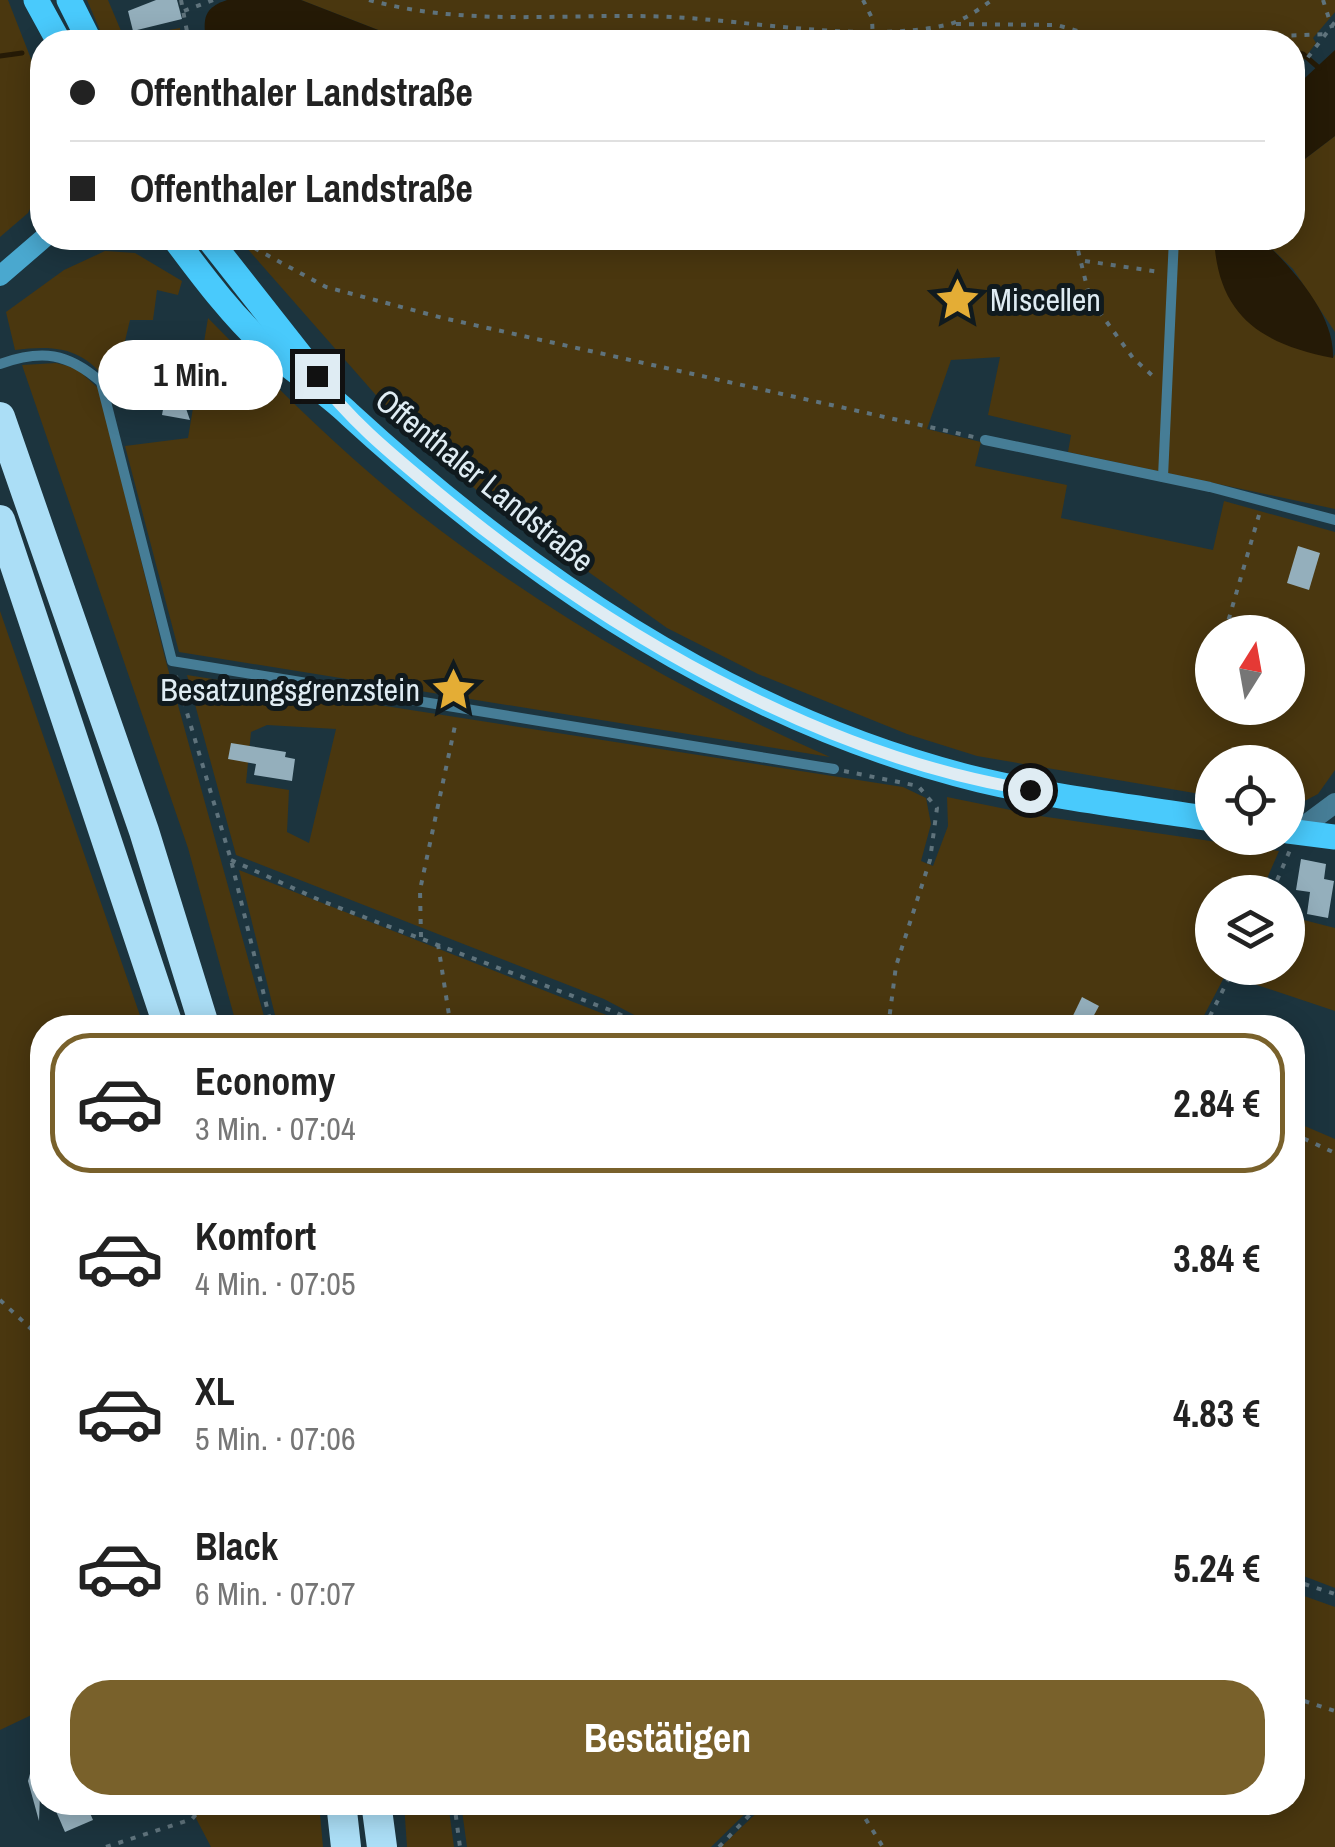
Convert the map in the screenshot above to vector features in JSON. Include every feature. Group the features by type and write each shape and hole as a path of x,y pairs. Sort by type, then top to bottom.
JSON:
{"highway":[{"path":"1,420 144,831 200,1015"},
{"path":"0,520 165,1015"},
{"path":"342,1815 346,1847"},
{"path":"378,1815 382,1847"}],"main road":[{"path":"36,0 52,30"},
{"path":"69,0 84,30"},
{"path":"0,276 30,250"},
{"name":"Offenthaler Landstraße","path":"182,250 254,335 508,548 657,646 762,700 862,742 977,779 1195,816"},
{"name":"Offenthaler Landstraße","path":"217,250 336,402"},
{"path":"1305,833 1335,838"}],"street":[{"path":"1305,823 1335,803"}],"lane":[{"path":"1163,477 1174,250"},
{"path":"0,364 19,357 54,355 78,361 101,382 172,662 834,769"},
{"path":"985,440 1163,477 1335,520"}],"path":[{"path":"182,0 187,30"},
{"path":"184,10 214,0"},
{"path":"369,0 443,17 571,19 609,14 732,26 874,30 1041,23 1069,30"},
{"path":"864,0 874,30"},
{"path":"946,25 992,0"},
{"path":"1322,0 1330,31"},
{"path":"1305,62 1335,22"},
{"path":"1305,32 1330,31"},
{"path":"258,250 326,287 443,318 985,440"},
{"path":"1079,250 1090,299 1134,358 1166,388"},
{"path":"1083,260 1175,274"},
{"path":"1231,615 1264,501"},
{"path":"172,662 231,860 269,1015"},
{"path":"422,937 420,890 446,754 461,708"},
{"path":"834,769 918,786 937,808 930,860 896,966 890,1015"},
{"path":"231,860 324,902 614,1015"},
{"path":"438,944 449,1015"},
{"path":"1210,1015 1226,985"},
{"path":"1305,1139 1335,1153"},
{"path":"0,1300 30,1328"},
{"path":"1305,1584 1335,1594"},
{"path":"1305,1701 1335,1711"},
{"path":"106,1847 195,1815"},
{"path":"456,1815 460,1847"},
{"path":"719,1847 750,1815"},
{"path":"861,1815 882,1847"}],"shaded area":[{"path":"0,0 8,0 30,56 30,209 0,237"},
{"path":"87,0 108,0 121,30 100,30"},
{"path":"227,0 301,0 378,30 205,30 206,15"},
{"path":"301,0 1335,0 1335,12 1313,38 1316,43 1305,58 1305,30 378,30"},
{"path":"1335,50 1335,136 1305,159 1305,78"},
{"path":"1335,136 1335,332 1293,269 1273,250 1305,250 1305,159"},
{"path":"249,250 1217,250 1333,358 1335,354 1335,509 1068,452 1071,435 988,415 1000,357 951,360 927,429 981,442 975,466 1067,485 1061,518 1213,550 1224,501 1335,532 1335,770 1318,794 1305,801 1305,745 1195,745 1195,793 977,756 907,734 758,674 667,628 485,498 389,410"},
{"path":"1215,250 1273,250 1302,282 1321,311 1333,358 1285,344 1248,322 1224,288"},
{"path":"105,251 135,253 182,281 178,295 157,290 153,320 130,320 113,391 94,366 72,352 46,348 15,350 6,312 64,270"},
{"path":"208,318 337,444 466,550 566,617 669,678 830,757 179,652 125,446 188,438"},
{"path":"56,363 76,368 99,389 165,658 264,1015 234,1015 188,848 22,365"},
{"path":"0,611 140,1015 30,1015 30,1716 0,1730"},
{"path":"187,675 903,787 926,798 931,824 921,861 933,866 948,826 947,797 1040,816 1195,839 1195,855 1277,855 1268,875 1195,875 1195,985 1220,985 1204,1015 634,1015 604,999 236,855","holes":["267,725 336,729 309,843 287,832 289,790 246,783 251,732"]},
{"path":"239,870 606,1015 275,1015"},
{"path":"1305,920 1335,928 1335,1011 1257,985 1305,985"},
{"path":"1305,1126 1335,1139 1335,1588 1305,1577"},
{"path":"1305,1596 1335,1607 1335,1847 721,1847 754,1815 1305,1815"},
{"path":"194,1815 320,1815 323,1847 211,1847"},
{"path":"405,1815 450,1815 454,1847 407,1847"},
{"path":"463,1815 744,1815 711,1847 467,1847"}],"building":[{"path":"156,0 177,0 182,19 133,30 128,11"},
{"path":"151,369 184,377 181,394 190,420 162,415 164,404 138,400 142,375 149,376"},
{"path":"1298,546 1320,553 1309,590 1287,583"},
{"path":"231,743 286,752 285,757 295,759 292,781 254,775 256,764 228,759"},
{"path":"1301,859 1326,864 1324,879 1334,881 1328,918 1307,914 1310,892 1305,891 1305,875 1298,875"},
{"path":"1082,997 1099,1006 1094,1015 1073,1015"},
{"path":"58,1815 91,1815 93,1820 65,1832"}],"waterway":[{"path":"0,56 22,53"},
{"path":"1305,56 1319,68"}],"place":[{"name":"Miscellen","path":"957,299"},
{"name":"Besatzungsgrenzstein","path":"453,689"}],"route":[{"path":"317,376 336,402 405,466 481,528 578,597 657,646 762,700 862,742 977,779 1030,790"}]}
